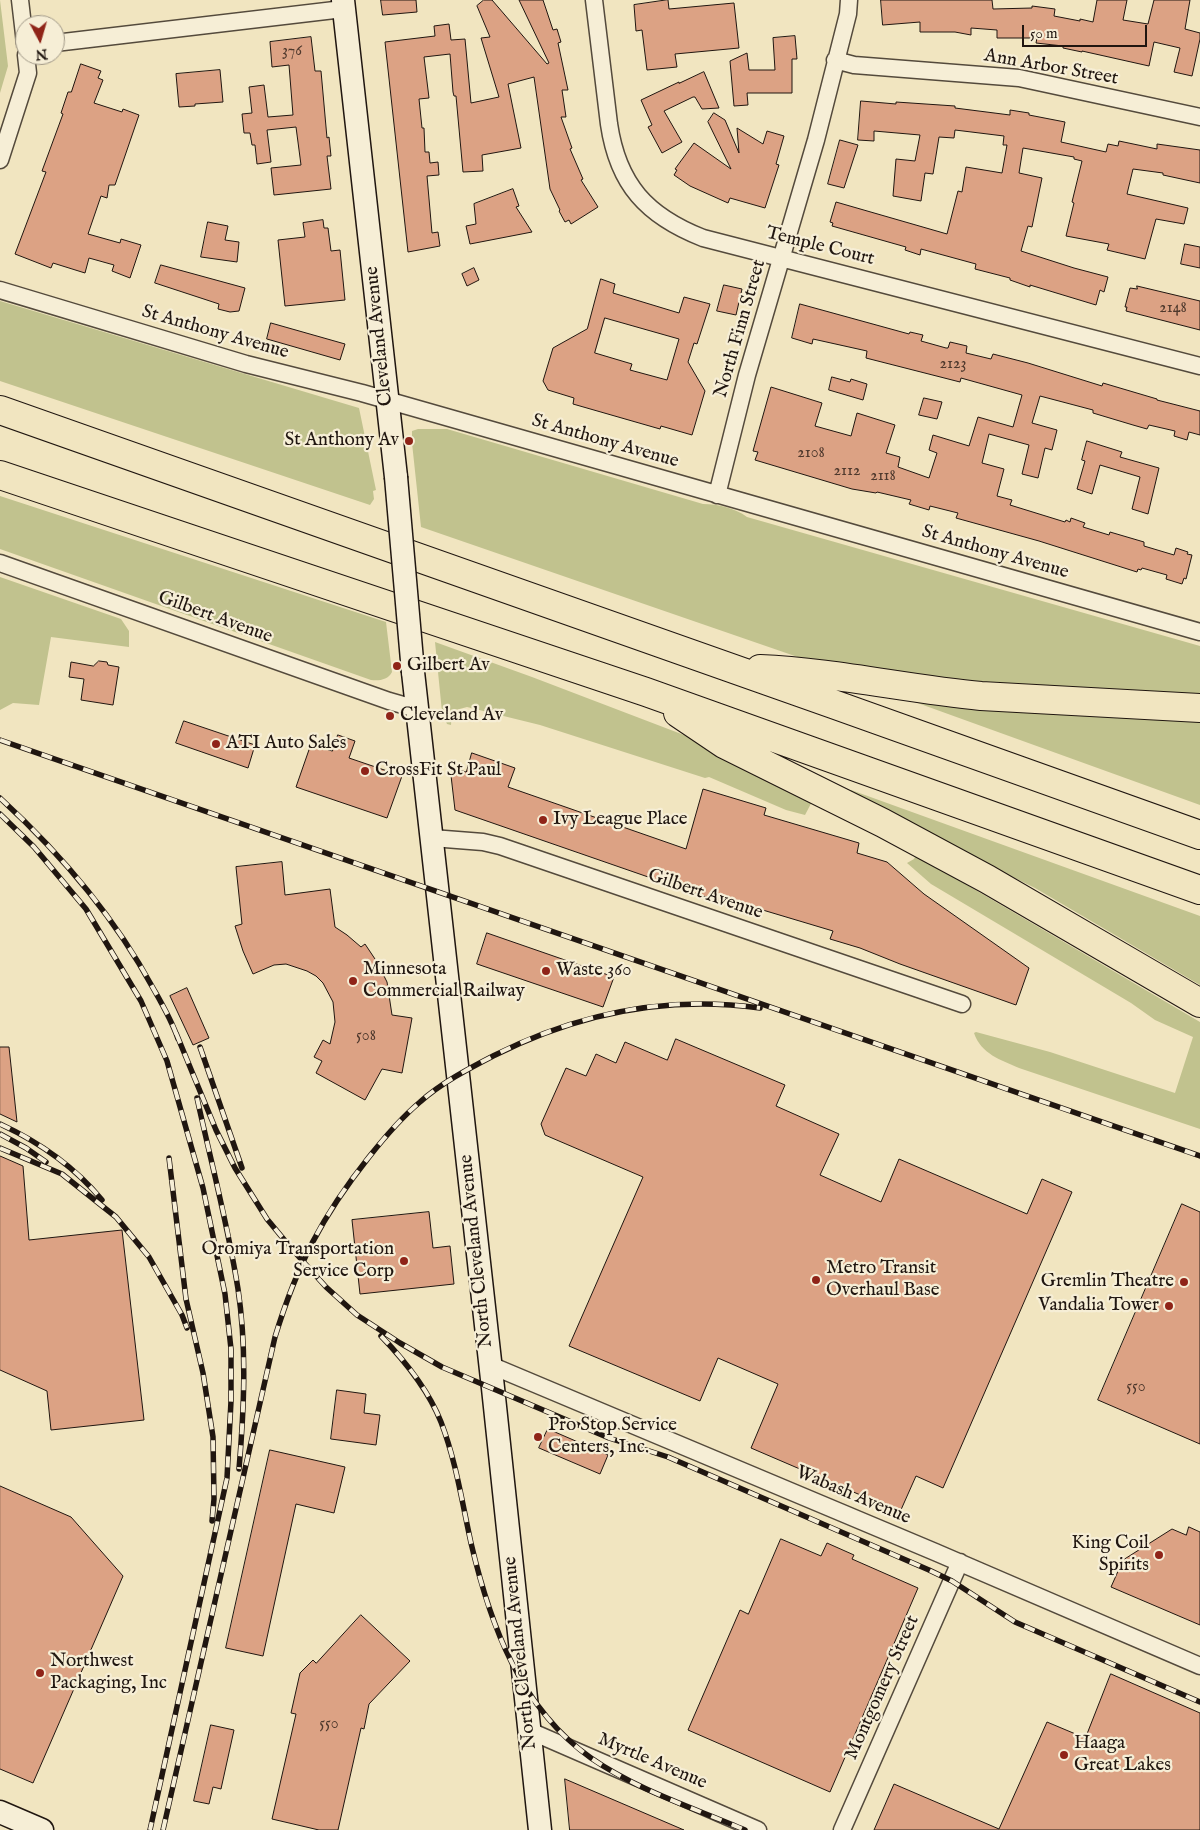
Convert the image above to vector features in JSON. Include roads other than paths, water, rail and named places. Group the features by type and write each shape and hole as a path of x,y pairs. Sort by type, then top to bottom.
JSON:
{"highway":[{"path":"0,410 1200,835"},
{"path":"0,475 646,692 1200,890"},
{"path":"731,668 800,670 948,693 981,696 1200,708"},
{"path":"646,692 724,744 883,823 987,879 1200,1003"}],"street":[{"path":"20,0 22,15"},
{"name":"Temple Court","path":"594,0 611,140 619,164 630,185 642,200 660,216 680,229 703,238 1200,366"},
{"name":"North Finn Street","path":"717,495 747,374 816,140 848,14 848,0"},
{"path":"65,41 343,5"},
{"name":"Cleveland Avenue","path":"343,5 396,477 413,672"},
{"name":"Ann Arbor Street","path":"835,60 854,64 1018,78 1200,116"},
{"path":"0,160 28,73 27,65"},
{"name":"St Anthony Avenue","path":"0,290 237,361 387,400 1200,632"},
{"name":"Gilbert Avenue","path":"0,563 389,701 417,709"},
{"name":"North Cleveland Avenue","path":"413,672 540,1830"},
{"name":"Gilbert Avenue","path":"432,838 474,841 500,846 962,1004"},
{"name":"Wabash Avenue","path":"490,1365 960,1562 1200,1666"},
{"name":"Montgomery Street","path":"842,1830 960,1562"},
{"name":"Myrtle Avenue","path":"530,1731 758,1830"},
{"path":"0,1812 42,1830"}],"railway":[{"path":"0,740 1200,1156"},
{"path":"0,798 44,841 103,911 138,961 167,1013 178,1039"},
{"path":"0,814 34,847 86,909 141,1001 167,1061 203,1188 225,1294 231,1349 231,1401 227,1478 150,1830"},
{"path":"163,1830 275,1337 283,1311 302,1264 324,1221 352,1179 393,1128 428,1095 464,1071 525,1041 590,1018 657,1006 691,1004 760,1008"},
{"path":"176,1033 216,1130 235,1168 267,1219 326,1287 357,1315 442,1367 609,1438 668,1457 929,1570 952,1581 1015,1622 1200,1702"},
{"path":"200,1047 242,1168"},
{"path":"197,1098 229,1241 241,1311 244,1379 239,1469"},
{"path":"0,1124 55,1156 80,1176 102,1200"},
{"path":"0,1134 26,1148 46,1162"},
{"path":"0,1148 62,1174 116,1217 149,1257 182,1315 187,1328"},
{"path":"169,1158 186,1299 203,1373 213,1437 214,1499 212,1521"},
{"path":"381,1336 415,1376 436,1410 455,1467 471,1543 488,1604 512,1662 527,1689 545,1715 566,1738 591,1758 627,1780 745,1830"}],"place":[{"name":"St Anthony Av","path":"409,441"},
{"name":"Gilbert Av","path":"397,666"},
{"name":"Cleveland Av","path":"390,716"},
{"name":"ATI Auto Sales","path":"216,744"},
{"name":"CrossFit St Paul","path":"365,771"},
{"name":"Ivy League Place","path":"543,820"},
{"name":"Waste 360","path":"546,971"},
{"name":"Minnesota Commercial Railway","path":"353,981"},
{"name":"Oromiya Transportation Service Corp","path":"404,1261"},
{"name":"Metro Transit Overhaul Base","path":"816,1280"},
{"name":"Gremlin Theatre","path":"1184,1282"},
{"name":"Vandalia Tower","path":"1169,1306"},
{"name":"Pro Stop Service Centers, Inc.","path":"538,1437"},
{"name":"King Coil Spirits","path":"1159,1555"},
{"name":"Northwest Packaging, Inc","path":"40,1673"},
{"name":"Haaga Great Lakes","path":"1064,1755"}]}
